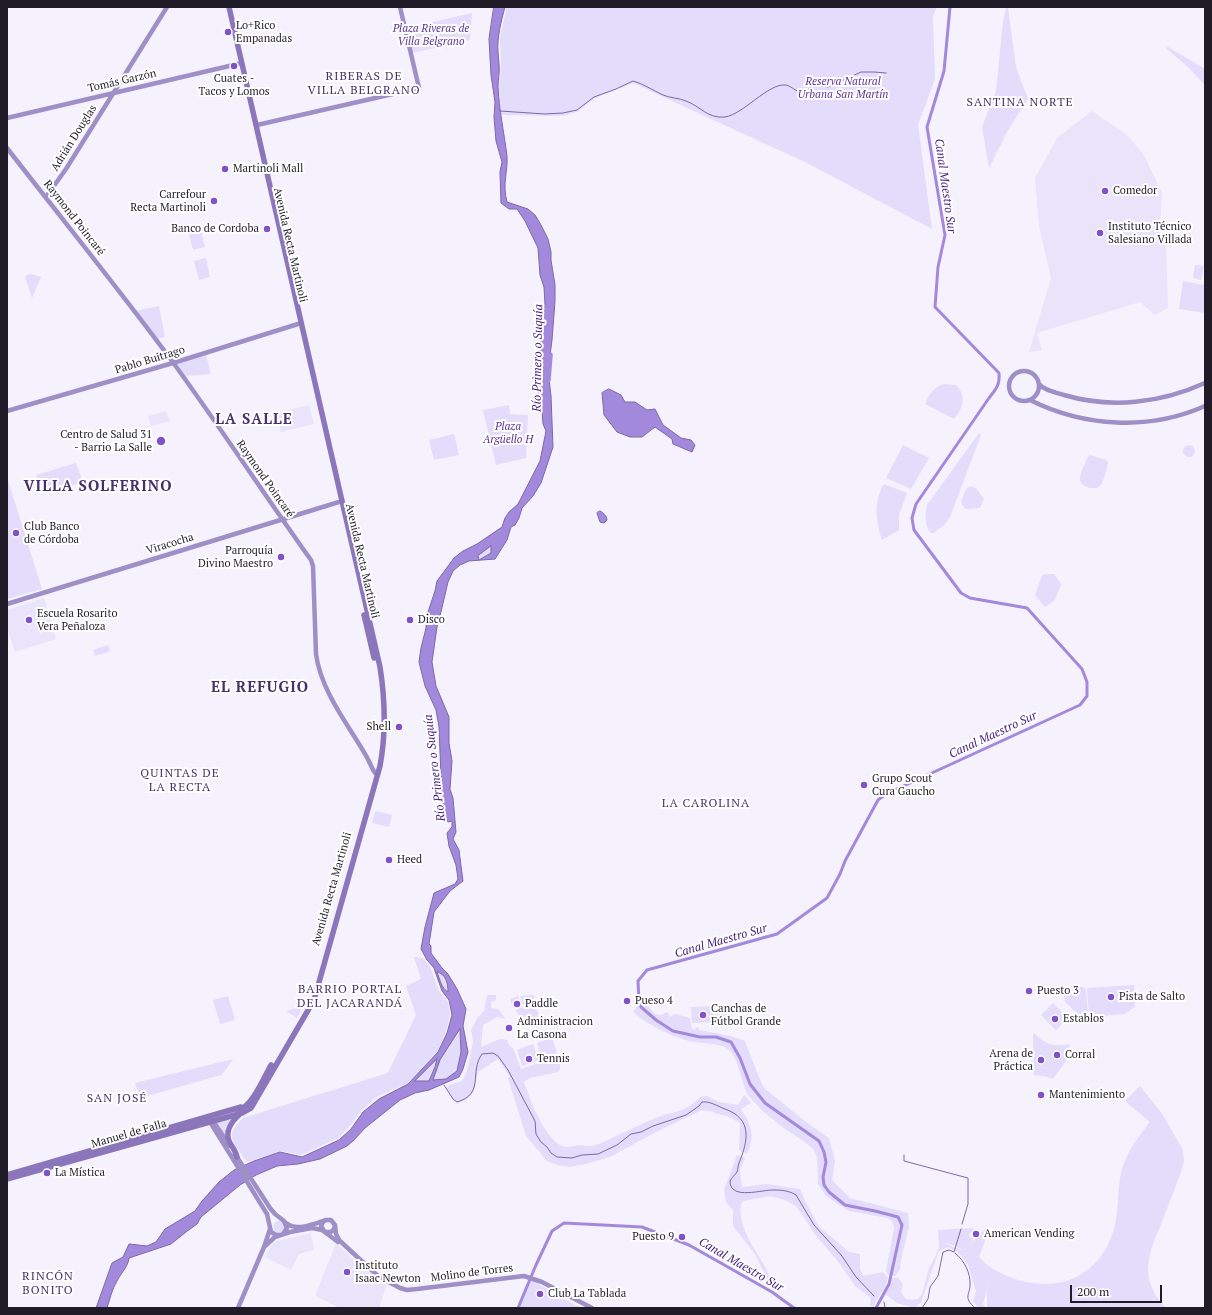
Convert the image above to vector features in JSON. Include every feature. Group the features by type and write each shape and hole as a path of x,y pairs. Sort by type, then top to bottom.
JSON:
{"main road":[{"name":"Adrián Douglas","path":"46,197 66,169 167,7"},
{"name":"Avenida Recta Martinoli","path":"226,7 256,125 376,651 382,682 384,726 383,752 314,1000 254,1104"},
{"name":"Avenida Recta Martinoli","path":"229,7 298,324 367,626 376,669 380,702 380,742 377,774 310,1000 253,1097 247,1104"},
{"path":"256,125 418,88 400,7"},
{"name":"Tomás Garzón","path":"7,118 241,63"},
{"name":"Raymond Poincaré","path":"7,148 173,362 312,563 318,668 328,691 377,774"},
{"name":"Pablo Buitrago","path":"7,411 298,324"},
{"path":"1205,383 1180,393 1164,397 1131,402 1109,403 1066,396 1043,388 1038,384 1035,376 1025,371 1017,372 1010,379 1009,389 1013,397 1021,401 1030,400 1050,410 1076,418 1116,423 1135,423 1170,418 1205,406"},
{"path":"1030,400 1036,395 1038,384"},
{"name":"Viracocha","path":"7,604 339,502"},
{"path":"367,626 373,647 376,651"},
{"path":"191,1122 211,1121 245,1108 247,1104"},
{"name":"Manuel de Falla","path":"7,1175 239,1108 247,1104"},
{"name":"Manuel de Falla","path":"7,1179 184,1128 242,1113 249,1110 254,1104"},
{"path":"237,1160 236,1153 227,1135 233,1122 242,1113"},
{"path":"211,1121 257,1192 272,1211 290,1226 296,1227 326,1220 332,1220 335,1225 331,1232 325,1232 312,1228 272,1238 264,1247"},
{"path":"257,1192 268,1215 273,1234 282,1235"},
{"path":"238,1308 264,1247 270,1227 274,1220 283,1220"},
{"path":"282,1235 287,1228 283,1220"},
{"path":"325,1232 321,1226 322,1222 326,1220"},
{"name":"Molino de Torres","path":"335,1225 336,1234 340,1241 357,1258"},
{"name":"Molino de Torres","path":"325,1232 385,1281 400,1288 409,1290 516,1276 529,1277 592,1308"}],"shaded area":[{"path":"494,7 505,7 498,41 498,86 500,112 507,156 505,184 507,202 528,209 535,215 541,225 548,239 555,285 552,340 548,371 551,396 553,447 541,483 533,496 522,508 519,518 515,525 511,527 507,540 495,559 469,561 460,565 453,571 448,582 437,627 432,662 436,686 449,717 449,743 452,761 450,789 453,798 456,832 453,839 459,850 463,881 450,891 434,912 429,944 431,946 431,953 448,974 466,1009 463,1026 468,1052 463,1069 459,1077 429,1090 415,1093 400,1100 365,1128 347,1146 320,1159 298,1164 277,1166 256,1175 240,1185 201,1217 197,1224 171,1244 129,1258 126,1267 114,1287 107,1308 96,1308 112,1263 123,1257 129,1244 147,1246 156,1242 165,1229 195,1211 219,1182 234,1170 280,1152 302,1157 339,1140 351,1129 363,1112 379,1099 408,1084 438,1052 447,1033 452,1015 449,1000 442,991 434,968 427,960 421,949 434,893 455,884 458,879 456,865 449,846 447,833 452,827 452,821 448,822 444,814 442,801 439,727 436,710 425,686 419,662 421,648 426,628 426,618 437,581 454,558 502,527 509,512 518,504 540,461 546,431 543,424 538,391 539,349 541,336 540,326 543,321 540,312 545,305 544,287 540,275 538,248 525,221 517,209 509,209 501,203 500,172 502,162 496,141 494,117 495,102 491,75 489,39","holes":["491,546 491,553 479,560 478,556","437,972 443,975 447,982 448,992 442,986","460,1029 461,1052 457,1071 446,1079 433,1080 440,1060","437,1059 429,1081 415,1081"]},
{"name":"Instituto Técnico Salesiano Villada","path":"1092,111 1128,136 1144,155 1162,193 1159,240 1166,242 1168,308 1155,315 1140,302 1037,333 1042,350 1029,352 1051,278 1039,226 1035,178 1057,138"},
{"path":"609,389 621,395 625,402 635,402 647,410 655,409 663,425 681,438 691,440 695,445 692,452 673,444 672,439 655,427 642,437 630,437 617,432 604,415 602,393"},
{"path":"309,405 314,424 281,432 276,413"},
{"path":"166,411 170,421 151,426 148,416"},
{"path":"600,511 605,514 607,519 604,523 600,522 597,513"},
{"name":"Escuela Rosarito Vera Peñaloza","path":"44,598 56,639 15,652 7,631 7,610"},
{"path":"311,1233 314,1250 299,1254 291,1270 265,1257 273,1242"},
{"name":"Instituto Isaac Newton","path":"336,1243 362,1267 387,1284 379,1308 340,1308 315,1296"}],"green space":[{"name":"Reserva Natural Urbana San Martín","path":"507,7 937,7 933,16 935,79 918,125 932,229 807,163 633,83 595,98 577,112 562,116 501,115 499,86 501,65 500,37"},
{"path":"1006,7 1008,8 1016,67 1028,99 1008,130 989,168 982,127 996,91 1003,22"},
{"name":"Plaza Riveras de Villa Belgrano","path":"472,13 470,40 413,53 407,28"},
{"path":"1168,47 1205,69 1205,85 1189,68 1166,48"},
{"path":"200,228 205,247 193,250 188,231"},
{"path":"206,258 210,277 199,280 194,261"},
{"path":"1195,265 1204,266 1201,280 1193,278"},
{"path":"31,274 41,277 32,298 25,277"},
{"path":"1183,281 1205,285 1205,313 1179,309"},
{"path":"159,306 165,337 157,339 135,311"},
{"path":"206,355 211,374 185,376 177,363"},
{"path":"944,384 956,385 962,393 963,398 960,411 954,419 925,404 932,391"},
{"name":"Plaza Argüello H","path":"509,405 510,414 528,415 526,458 496,465 483,410"},
{"path":"979,433 981,435 950,517 946,523 934,533 931,533 927,527 926,520 927,505"},
{"path":"454,434 459,455 434,460 429,440"},
{"path":"903,445 929,458 911,489 886,478"},
{"path":"1189,445 1193,447 1195,451 1193,455 1189,457 1185,455 1183,451 1185,447"},
{"path":"1090,455 1108,462 1100,486 1094,488 1085,486 1082,484 1080,479 1087,458"},
{"path":"76,463 83,482 43,494 36,475"},
{"name":"Club Banco de Córdoba","path":"7,477 42,589 7,599"},
{"path":"884,484 907,493 899,515 899,530 882,540 877,519 877,504 878,497"},
{"path":"972,486 977,489 984,499 980,508 966,509 962,504 962,499 967,488"},
{"path":"491,545 491,553 479,560 478,555"},
{"path":"1045,574 1054,574 1061,584 1055,600 1045,607 1035,595 1042,576"},
{"path":"108,645 110,651 95,656 93,650"},
{"path":"375,811 392,815 389,827 372,823"},
{"path":"414,957 423,958 430,967 439,991 448,1002 450,1015 446,1031 438,1050 408,1083 378,1096 361,1111 349,1127 338,1138 301,1155 281,1151 247,1162 235,1145 232,1137 236,1125 243,1118 388,1073 416,1015 406,986 421,979"},
{"path":"437,972 445,977 449,992 442,985"},
{"name":"Pista de Salto","path":"1134,985 1135,1007 1124,1014 1089,1017 1087,988"},
{"name":"Pista de Salto","path":"1083,987 1086,990 1088,1013 1083,1016 1079,1015 1065,1002 1063,990 1065,988"},
{"path":"487,995 496,995 496,1000 491,1002 491,1008 498,1009 505,1019 497,1017 483,1025 481,1047 500,1039 507,1040 509,1045 513,1048 521,1069 546,1061 560,1064 560,1069 558,1072 530,1078 524,1082 538,1117 550,1135 562,1146 592,1146 599,1144 658,1117 683,1109 700,1097 707,1096 719,1102 738,1105 744,1095 751,1103 741,1109 750,1126 752,1136 750,1148 747,1154 739,1150 740,1123 727,1116 702,1110 656,1132 610,1157 569,1167 547,1161 526,1136 508,1078 510,1077 498,1059 478,1072 475,1087 468,1099 457,1103 446,1088 451,1084 462,1081 467,1071 473,1042 471,1030 478,1017 484,1011"},
{"path":"534,995 535,1008 538,1012 538,1020 525,1017 521,1018 515,1010 524,1007 520,996"},
{"path":"228,996 235,1020 220,1024 213,1000"},
{"path":"518,996 521,1005 513,1008 510,999"},
{"path":"1053,1003 1068,1018 1056,1030 1041,1015"},
{"path":"731,1004 732,1019 715,1020 715,1005"},
{"path":"303,1006 297,1018 286,1011"},
{"path":"637,1006 648,1006 655,1014 661,1015 667,1012 670,1017 675,1014 690,1018 692,1028 694,1030 697,1027 699,1030 731,1036 745,1041 764,1088 806,1122 829,1138 835,1161 832,1180 850,1198 908,1213 909,1227 900,1269 896,1276 888,1275 886,1271 894,1228 892,1221 887,1218 849,1211 826,1196 818,1184 817,1157 814,1150 762,1111 755,1104 746,1091 738,1065 732,1053 724,1047 682,1039 652,1026 633,1012"},
{"name":"Canchas de Fútbol Grande","path":"714,1006 714,1022 692,1023 691,1007"},
{"path":"460,1028 461,1052 457,1071 446,1079 433,1080 440,1060"},
{"path":"1034,1033 1046,1043 1054,1045 1070,1044 1066,1061 1053,1079 1034,1075"},
{"path":"552,1037 557,1053 542,1058 537,1043"},
{"path":"533,1044 539,1060 522,1066 517,1050"},
{"path":"437,1058 429,1081 414,1081"},
{"path":"233,1059 221,1075 140,1098 135,1083"},
{"path":"1140,1086 1163,1115 1183,1150 1184,1161 1181,1172 1153,1245 1148,1266 1152,1287 1157,1297 1166,1308 987,1307 987,1291 993,1269 1011,1278 1030,1283 1048,1284 1065,1281 1081,1275 1095,1264 1106,1249 1116,1221 1120,1179 1126,1157 1132,1146 1150,1122 1125,1101"},
{"path":"235,1116 226,1129 225,1137 216,1123"},
{"path":"737,1155 745,1158 740,1171 742,1187 767,1184 800,1189 820,1228 849,1252 860,1254 860,1268 863,1276 883,1272 888,1278 884,1289 873,1307 870,1305 871,1298 855,1286 840,1264 813,1232 796,1206 785,1200 770,1196 743,1201 741,1204 742,1221 747,1236 772,1282 765,1278 766,1276 755,1254 733,1226 733,1210 726,1202 724,1190"},
{"path":"279,1221 283,1223 285,1227 283,1231 279,1233 275,1231 273,1227 275,1223"},
{"path":"974,1228 969,1235 974,1240 964,1251 986,1228 989,1230 979,1257 993,1269 983,1304 985,1307 978,1308 973,1301 976,1291 968,1265 958,1252 948,1247 939,1251 921,1302 915,1308 897,1303 885,1294 890,1285 891,1278 898,1278 903,1284 901,1292 906,1299 918,1299 922,1294 929,1268 939,1247 938,1230","holes":["941,1242 956,1246 964,1251"]},
{"name":"Club La Tablada","path":"531,1280 581,1308 518,1308"}],"waterway":[{"name":"Canal Maestro Sur","path":"876,1308 889,1284 902,1225 898,1217 845,1205 829,1192 824,1185 823,1177 826,1162 824,1152 819,1141 765,1103 750,1084 740,1058 731,1042 716,1037 700,1037 673,1031 656,1020 641,1007 639,1002 638,981 647,970 777,934 827,898 878,800 886,794 1080,705 1087,696 1087,682 1082,669 1027,608 970,598 961,593 914,530 912,518 916,504 996,389 999,377 999,373 935,307 938,267 945,235 927,127 944,71 950,7"},
{"path":"500,111 545,114 563,113 577,110 594,97 633,81 663,95 691,103 714,116 725,117 732,115 764,93 779,86 786,85 799,92 807,90 813,86 819,85 828,87 861,72 886,73"},
{"name":"Río Primero o Suquía","path":"548,380 550,355"},
{"path":"444,1085 453,1099 457,1102 466,1098 471,1094 474,1088 478,1061 482,1054 493,1053 498,1056 508,1070 535,1121 536,1134 551,1153 557,1157 572,1158 582,1155 598,1154 617,1145 631,1134 641,1132 653,1126 686,1115 699,1106 702,1102 711,1103 734,1113 744,1125 746,1139 737,1172 730,1181 731,1187 735,1191 748,1193 778,1190 796,1195 814,1225 842,1256 856,1277 874,1296"},
{"path":"904,1155 904,1161 968,1178 968,1204 962,1224"},
{"name":"Canal Maestro Sur","path":"518,1308 552,1231 564,1223 642,1227 689,1245 772,1292 794,1308"},
{"path":"922,1308 928,1299 930,1287 938,1276 943,1252 949,1250 954,1252 961,1229"},
{"path":"955,1253 964,1263 968,1272 970,1281 968,1299 975,1308"},
{"path":"884,1302 885,1308"}],"place":[{"name":"Lo+Rico Empanadas","path":"228,32"},
{"name":"Cuates - Tacos y Lomos","path":"234,66"},
{"name":"Martinoli Mall","path":"225,169"},
{"name":"Comedor","path":"1105,191"},
{"name":"Carrefour Recta Martinoli","path":"214,201"},
{"name":"Banco de Cordoba","path":"267,229"},
{"name":"Instituto Técnico Salesiano Villada","path":"1100,233"},
{"name":"Centro de Salud 31 - Barrio La Salle","path":"161,441"},
{"name":"Club Banco de Córdoba","path":"16,533"},
{"name":"Parroquía Divino Maestro","path":"281,557"},
{"name":"Escuela Rosarito Vera Peñaloza","path":"29,620"},
{"name":"Disco","path":"410,620"},
{"name":"Shell","path":"399,727"},
{"name":"Grupo Scout Cura Gaucho","path":"864,785"},
{"name":"Heed","path":"389,860"},
{"name":"Puesto 3","path":"1029,991"},
{"name":"Pista de Salto","path":"1111,997"},
{"name":"Pueso 4","path":"627,1001"},
{"name":"Paddle","path":"517,1004"},
{"name":"Canchas de Fútbol Grande","path":"703,1015"},
{"name":"Establos","path":"1055,1019"},
{"name":"Administracion La Casona","path":"509,1028"},
{"name":"Corral","path":"1057,1055"},
{"name":"Tennis","path":"529,1059"},
{"name":"Arena de Práctica","path":"1041,1060"},
{"name":"Mantenimiento","path":"1041,1095"},
{"name":"La Mística","path":"47,1173"},
{"name":"American Vending","path":"976,1234"},
{"name":"Puesto 9","path":"682,1237"},
{"name":"Instituto Isaac Newton","path":"347,1272"},
{"name":"Club La Tablada","path":"540,1294"}],"district":[{"name":"RIBERAS DE VILLA BELGRANO","path":"364,84"},
{"name":"SANTINA NORTE","path":"1020,103"},
{"name":"LA SALLE","path":"254,420"},
{"name":"VILLA SOLFERINO","path":"98,487"},
{"name":"EL REFUGIO","path":"260,688"},
{"name":"QUINTAS DE LA RECTA","path":"180,781"},
{"name":"LA CAROLINA","path":"706,804"},
{"name":"BARRIO PORTAL DEL JACARANDÁ","path":"350,997"},
{"name":"SAN JOSÉ","path":"117,1099"},
{"name":"RINCÓN BONITO","path":"48,1284"}]}
